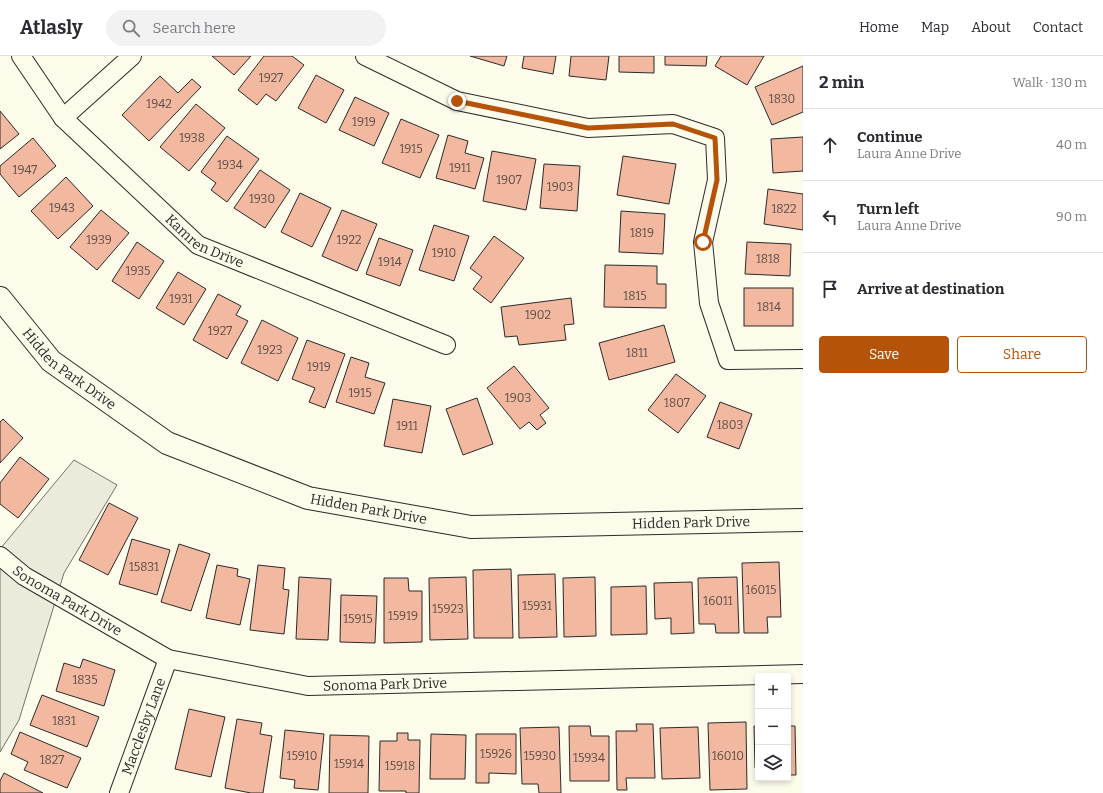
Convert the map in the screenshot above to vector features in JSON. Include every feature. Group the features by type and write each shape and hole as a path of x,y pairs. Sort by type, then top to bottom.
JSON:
{"street":[{"name":"Kamren Drive","path":"21,56 63,118 198,245 446,345"},
{"path":"63,118 132,56"},
{"path":"365,56 457,101 588,128 673,124 715,138 717,180 703,242 709,303 728,360 803,359"},
{"name":"Hidden Park Drive","path":"0,298 52,361 167,443 308,498 471,527 803,520"},
{"name":"Sonoma Park Drive","path":"0,556 24,576 168,659 308,686 803,674"},
{"name":"Macclesby Lane","path":"119,793 168,659"}],"shaded area":[{"path":"74,460 117,485 64,573 19,720 0,752 0,549"}],"building":[{"path":"212,56 251,56 234,75"},
{"path":"264,56 292,56 304,65 276,101 266,94 257,105 238,90"},
{"path":"470,56 507,56 504,66"},
{"path":"524,56 556,56 553,74 522,68"},
{"path":"571,56 609,56 606,80 569,76"},
{"path":"619,56 654,56 654,73 619,72"},
{"path":"665,56 707,56 706,66 665,65"},
{"path":"721,56 764,56 747,85 715,66"},
{"path":"803,66 803,112 772,125 755,87"},
{"path":"316,75 344,90 326,123 298,108"},
{"path":"160,76 178,93 192,79 201,87 149,141 122,115"},
{"path":"355,97 389,113 374,146 339,130"},
{"path":"196,104 225,128 189,171 160,147"},
{"path":"0,111 19,134 0,149"},
{"path":"401,119 439,135 420,178 382,163"},
{"path":"448,135 468,141 465,153 484,158 475,189 436,178"},
{"path":"227,136 259,159 227,202 211,190 216,183 201,172"},
{"path":"803,137 803,171 773,173 771,139"},
{"path":"33,138 56,166 19,197 0,174 0,166"},
{"path":"492,151 536,159 526,210 483,201"},
{"path":"623,156 676,164 669,204 617,195"},
{"path":"544,164 580,166 577,211 540,208"},
{"path":"260,170 290,190 265,228 234,208"},
{"path":"66,177 93,206 58,239 31,211"},
{"path":"768,189 803,194 803,230 764,224"},
{"path":"300,193 331,208 312,247 281,232"},
{"path":"101,210 129,233 97,270 70,247"},
{"path":"342,210 377,224 357,271 322,256"},
{"path":"621,211 665,214 663,254 619,252"},
{"path":"434,225 469,236 454,281 419,270"},
{"path":"494,236 524,258 491,303 473,289 482,277 470,268"},
{"path":"379,238 413,250 400,286 366,274"},
{"path":"137,242 164,261 139,299 112,281"},
{"path":"747,242 791,244 790,276 745,274"},
{"path":"605,265 657,266 657,284 666,284 666,308 604,307"},
{"path":"178,272 206,289 184,325 156,308"},
{"path":"744,288 793,288 793,326 744,326"},
{"path":"218,294 241,306 236,315 248,321 227,359 193,340"},
{"path":"571,298 574,324 564,325 566,340 519,345 517,336 505,337 501,307"},
{"path":"262,320 298,338 278,381 241,363"},
{"path":"664,325 675,362 609,380 599,343"},
{"path":"307,340 345,354 325,408 309,402 315,388 292,379"},
{"path":"351,357 369,363 365,377 385,383 374,414 336,402"},
{"path":"514,366 549,408 540,415 546,423 537,430 529,422 520,429 487,388"},
{"path":"676,374 706,396 678,433 648,410"},
{"path":"477,398 493,444 463,455 446,409"},
{"path":"393,399 431,406 422,453 384,446"},
{"path":"720,402 752,414 739,449 707,437"},
{"path":"3,419 23,438 0,463 0,422"},
{"path":"20,457 49,479 18,518 0,504 0,483"},
{"path":"109,503 138,518 108,575 79,560"},
{"path":"132,539 170,550 157,595 119,584"},
{"path":"179,544 210,554 191,611 161,602"},
{"path":"779,562 781,617 767,617 768,633 744,633 742,563"},
{"path":"217,565 238,569 237,576 250,579 240,625 206,618"},
{"path":"258,565 285,568 283,589 289,590 284,634 250,630"},
{"path":"511,569 513,638 474,638 473,570"},
{"path":"555,574 557,637 519,638 518,575"},
{"path":"299,577 331,579 328,640 296,639"},
{"path":"466,577 468,639 430,640 429,578"},
{"path":"595,577 596,636 564,637 563,578"},
{"path":"737,577 739,633 716,633 715,624 699,624 698,578"},
{"path":"384,578 408,578 409,591 422,591 422,642 384,643"},
{"path":"692,582 694,633 671,634 671,618 655,619 654,583"},
{"path":"646,586 647,634 611,635 611,587"},
{"path":"341,595 377,596 375,643 340,642"},
{"path":"83,659 115,670 104,706 56,691 64,663 80,668"},
{"path":"42,695 99,717 87,747 30,725"},
{"path":"189,709 225,717 211,777 175,769"},
{"path":"237,719 262,723 260,734 272,736 263,793 251,793 225,788"},
{"path":"746,722 747,789 710,790 708,723"},
{"path":"636,724 653,724 655,778 626,778 627,790 617,790 616,731 637,731"},
{"path":"569,726 590,726 591,736 609,736 609,781 570,781"},
{"path":"754,726 755,726 755,768"},
{"path":"791,726 795,726 796,775 791,775"},
{"path":"559,727 561,793 539,793 538,784 522,784 520,728"},
{"path":"698,727 700,778 662,779 660,728"},
{"path":"285,730 324,734 318,790 294,788 295,780 280,778"},
{"path":"20,732 81,758 67,788 24,770 28,762 11,754"},
{"path":"397,733 408,733 408,740 420,740 419,793 406,793 406,791 379,791 380,741 397,741"},
{"path":"431,734 466,735 465,779 430,779"},
{"path":"476,734 516,734 516,774 489,773 489,783 476,783"},
{"path":"330,735 369,736 368,793 329,793"},
{"path":"4,773 43,793 0,793 0,781"}],"route":[{"path":"457,101 588,128 673,124 715,138 717,180 703,242"}]}
